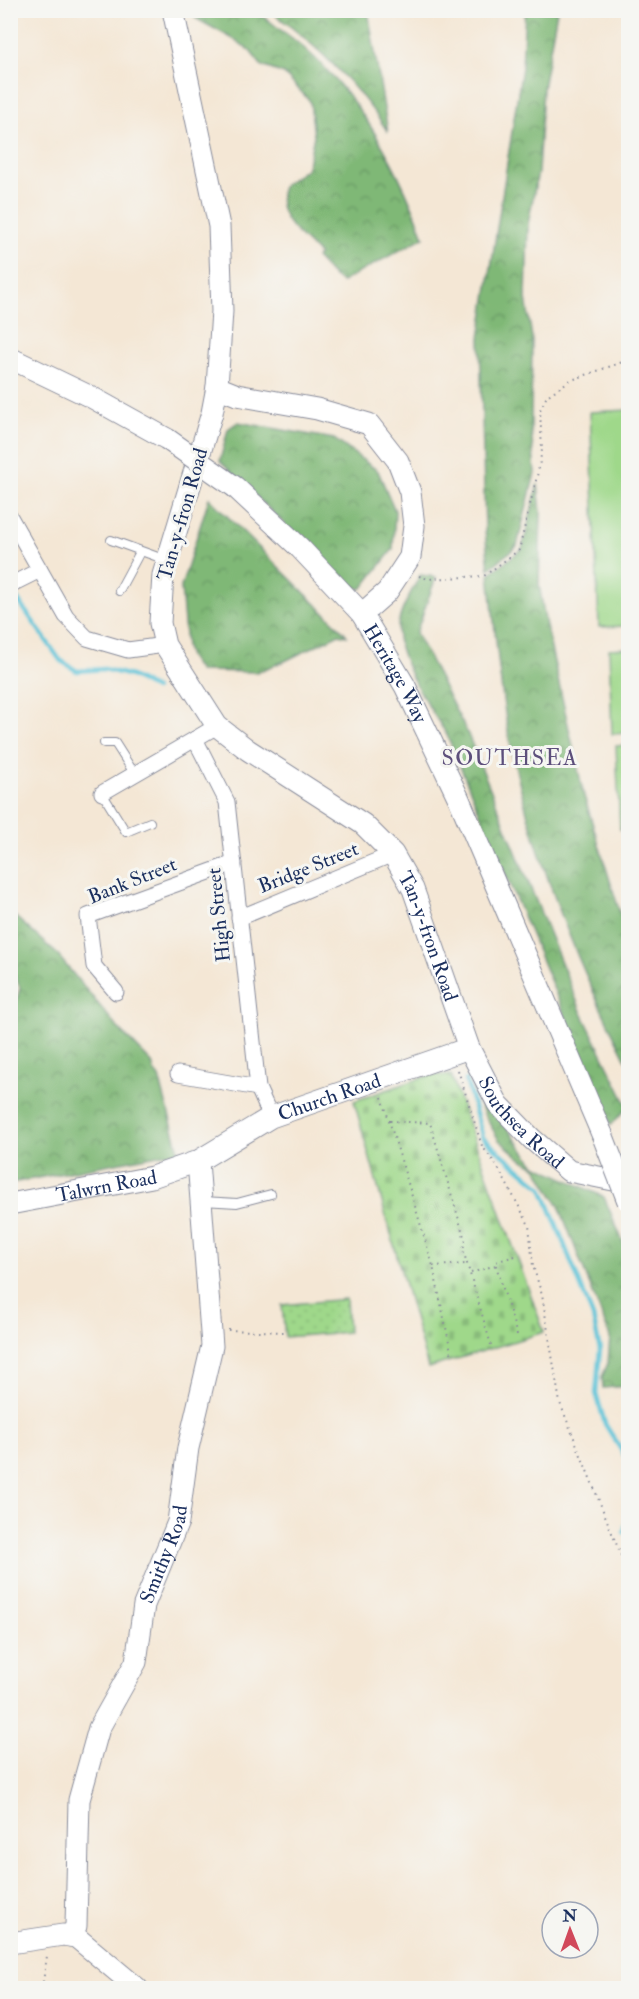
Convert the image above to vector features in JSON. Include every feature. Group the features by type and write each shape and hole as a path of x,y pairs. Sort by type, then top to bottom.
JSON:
{"street":[{"name":"Tan-y-fron Road","path":"173,10 219,226 222,311 217,387 212,413 166,561 160,601 160,623 165,645 217,726 248,750 363,824 393,854 417,899 461,1050"},
{"name":"Heritage Way","path":"10,358 93,398 166,439 235,487 300,548 362,614 405,686 433,743 602,1134 628,1201"},
{"path":"217,387 237,395 317,409 369,424 398,461 410,492 414,526 410,557 387,592 362,614"},
{"path":"10,517 66,616 87,638 128,650 165,645"},
{"path":"10,585 40,570"},
{"path":"102,793 217,726"},
{"name":"High Street","path":"195,739 227,802 258,1088 271,1117"},
{"name":"Bridge Street","path":"239,918 393,854"},
{"name":"Bank Street","path":"116,992 94,966 88,916 234,863"},
{"name":"Church Road","path":"198,1161 271,1117 461,1050"},
{"name":"Southsea Road","path":"461,1050 498,1104 532,1139 569,1171 628,1183"},
{"path":"178,1074 258,1088"},
{"name":"Smithy Road","path":"71,1936 76,1926 79,1800 99,1728 136,1662 144,1605 178,1522 188,1448 212,1346 198,1161"},
{"name":"Talwrn Road","path":"10,1204 152,1177 198,1161"},
{"path":"10,1943 71,1936 137,1989"}],"lane":[{"path":"111,540 166,561"},
{"path":"119,591 140,552"},
{"path":"104,743 115,743 134,773"},
{"path":"102,793 126,832 150,822"},
{"path":"201,1201 237,1203 272,1194"}],"path":[{"path":"402,571 428,579 484,576 519,550 538,472 542,450 540,410 547,396 569,381 628,360"},
{"path":"461,1050 468,1108 482,1146 498,1166 529,1225 533,1266 542,1295 560,1402 628,1573"},
{"path":"381,1093 433,1266 452,1356"},
{"path":"390,1121 430,1123 465,1240 463,1250 491,1345"},
{"path":"515,1256 495,1262 517,1335"},
{"path":"433,1266 467,1264"},
{"path":"471,1273 496,1265"},
{"path":"211,1329 285,1332"},
{"path":"42,1989 49,1938"}],"green space":[{"path":"233,9 256,12 305,49 328,71 349,96 384,149 413,207 424,237 342,282 334,277 316,258 319,254 289,224 281,205 284,184 307,169 314,136 310,101 284,74 262,66 250,51 237,41 195,18 194,11"},
{"path":"270,11 368,11 388,132 363,97 335,66 304,37"},
{"path":"525,11 557,11 543,88 538,172 528,224 526,298 532,338 531,429 535,473 517,546 489,569 485,530 480,338 522,67"},
{"path":"628,410 628,626 599,627 590,412"},
{"path":"238,422 334,439 378,471 395,511 393,549 362,589 348,586 220,461 228,429"},
{"path":"538,484 541,512 539,584 546,626 584,796 628,939 628,1064 573,946 557,905 518,779 509,737 489,574 522,549"},
{"path":"209,498 347,636 339,634 257,672 199,671 189,657 186,647 181,587"},
{"path":"420,575 436,577 416,633 467,732 581,1011 628,1107 611,1125 447,735 415,682 401,652 398,638 399,620"},
{"path":"628,648 628,733 612,734 609,649"},
{"path":"628,745 628,830 620,830 616,746"},
{"path":"11,913 56,953 118,1028 152,1063 159,1077 179,1151 11,1183 11,1021 20,988 11,967"},
{"path":"430,1075 451,1075 544,1332 428,1368 354,1101"},
{"path":"478,1089 534,1164 604,1197 628,1254 628,1386 603,1388 602,1377 608,1363 610,1337 559,1206 536,1167 520,1158 499,1140 474,1090"},
{"path":"346,1299 348,1332 285,1337 282,1305"}],"waterway":[{"path":"15,596 60,660 77,671 104,669 131,676 155,689"},
{"path":"466,1080 483,1138 542,1188 593,1317 600,1350 596,1393 605,1424 628,1461"},
{"path":"628,1516 624,1532 628,1533"}],"district":[{"name":"SOUTHSEA","path":"510,757"}]}
